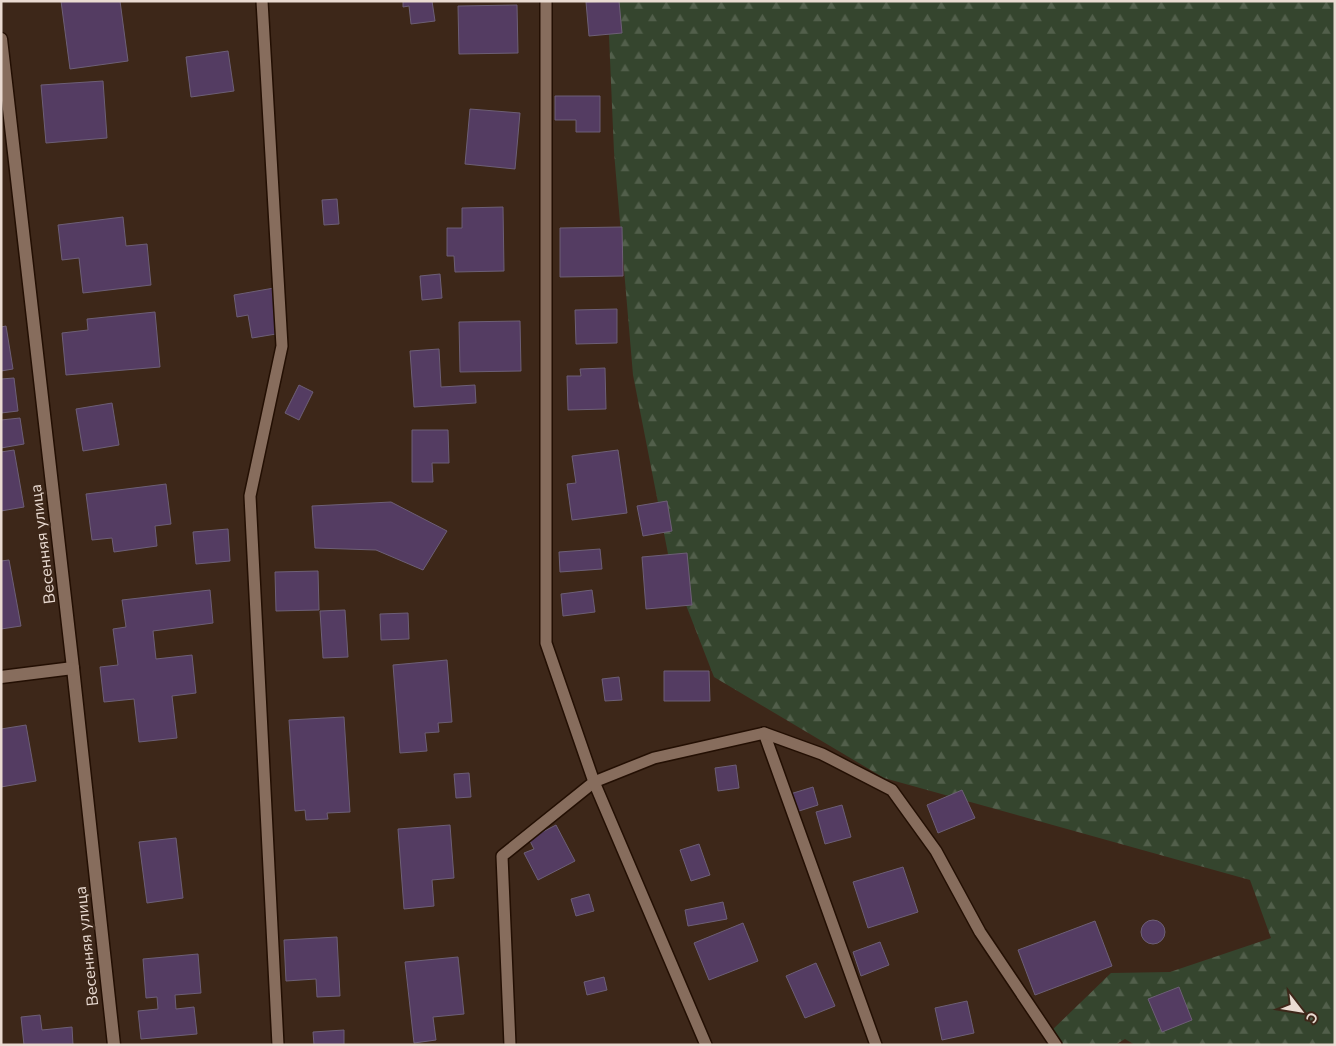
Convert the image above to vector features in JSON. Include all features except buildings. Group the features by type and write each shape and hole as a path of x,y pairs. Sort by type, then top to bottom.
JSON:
{"street":[{"name":"Весенняя улица","path":"1,39 4,92 73,668 114,1045"},
{"path":"1,677 73,668"}],"lane":[{"path":"262,1 282,346 250,496 278,1045"},
{"path":"546,1 546,643 594,782 706,1045"},
{"path":"764,733 876,1045"},
{"path":"510,1045 502,856 594,782 654,758 764,733 822,754 892,790 936,851 980,932 1056,1045"}],"green space":[{"path":"610,1 1335,1 1335,1045 1135,1045 1125,1039 1115,1045 1061,1045 1047,1035 1111,973 1170,972 1271,938 1250,880 884,778 714,677 670,564 633,375 614,152 608,13"}]}
